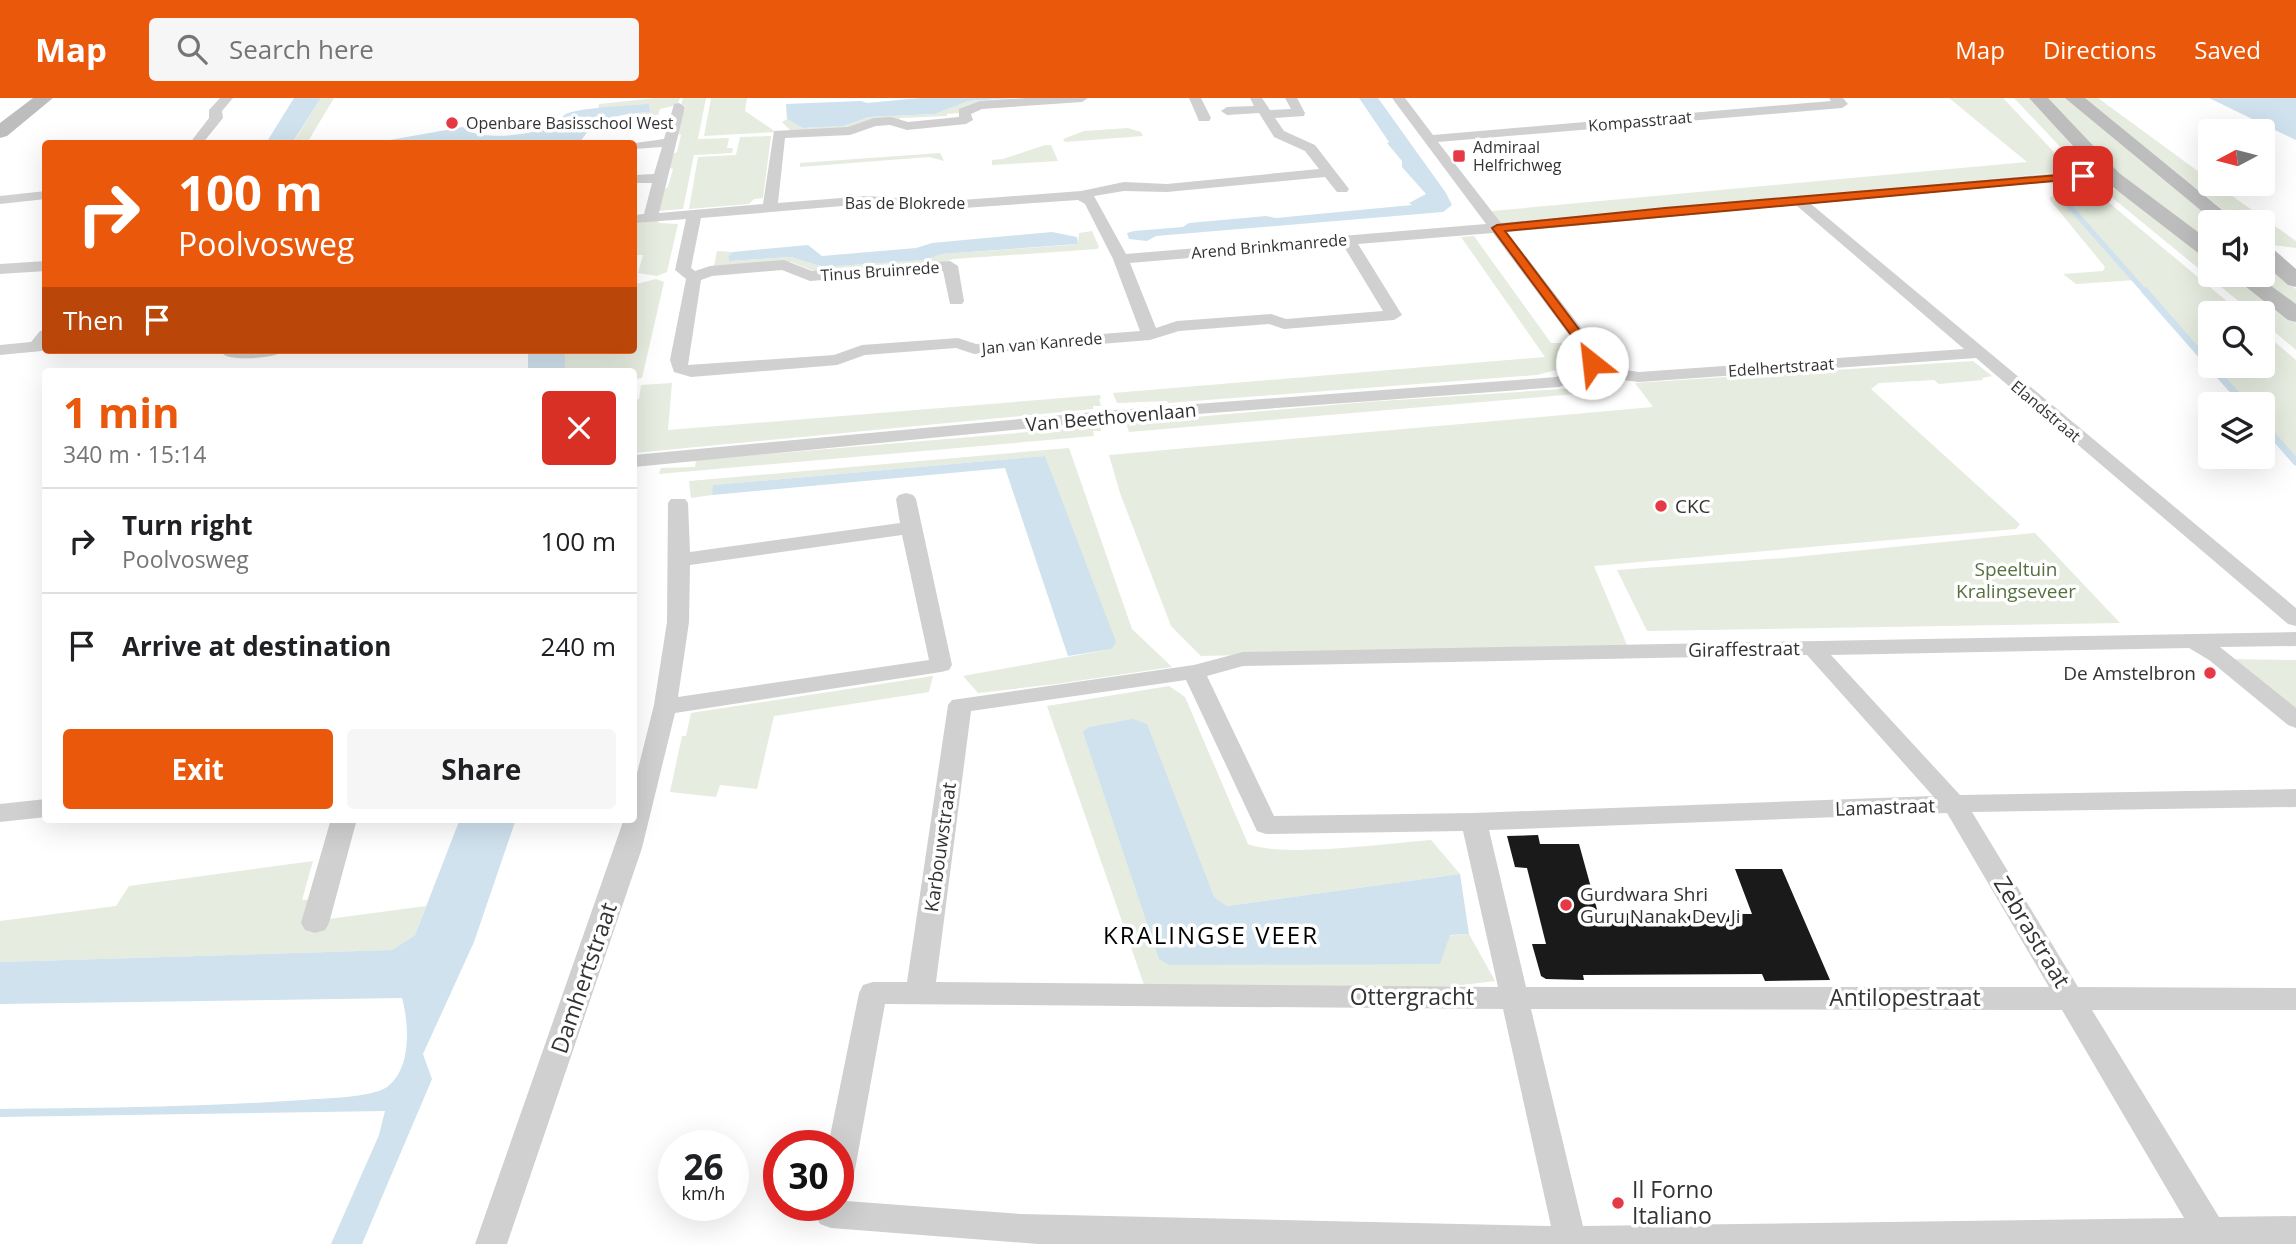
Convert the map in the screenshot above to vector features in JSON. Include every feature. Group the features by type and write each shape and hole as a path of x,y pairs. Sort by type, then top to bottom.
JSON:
{"street":[{"path":"0,117 24,98"},
{"path":"0,132 44,98"},
{"path":"198,140 216,118 215,110 227,98"},
{"path":"770,208 779,134 850,131 874,122 891,121 907,126 954,123 966,120 964,111 980,105 1082,98"},
{"path":"1195,98 1203,118"},
{"path":"1227,111 1261,107 1299,113 1291,98"},
{"path":"1398,98 1580,338 1591,357 1592,363 1587,370"},
{"name":"Kompasstraat","path":"1429,139 1842,104 1835,98"},
{"path":"2038,98 2112,177 2198,242"},
{"path":"2074,98 2212,210"},
{"path":"650,218 679,107"},
{"path":"1261,107 1279,134 1305,145 1340,187 1310,188"},
{"path":"637,145 669,143"},
{"name":"Bas de Blokrede","path":"637,219 866,200 949,205 1081,195 1106,188 1150,185 1167,188 1328,172"},
{"path":"1798,200 2060,177 2112,177"},
{"path":"637,179 661,178"},
{"path":"0,198 42,195"},
{"path":"1081,195 1091,201 1122,259 1150,335"},
{"name":"Arend Brinkmanrede","path":"1122,259 1798,200"},
{"name":"Elandstraat","path":"1798,200 1976,353 2296,619"},
{"name":"Jan van Kanrede","path":"694,215 683,270 694,278 679,360 680,368 691,372 837,360 862,350 958,343 974,349 1150,335 1177,326 1270,319 1284,324 1394,315 1347,239"},
{"path":"2275,262 2296,280"},
{"name":"Tinus Bruinrede","path":"694,278 710,271 784,265 810,275 950,266 956,301"},
{"path":"0,269 42,266"},
{"path":"2258,287 2296,315"},
{"path":"0,336 42,334"},
{"path":"0,350 36,347 42,339"},
{"name":"Edelhertstraat","path":"1587,370 1639,377 1976,353"},
{"name":"Van Beethovenlaan","path":"637,461 1116,415 1559,382 1587,370"},
{"path":"664,708 941,665 906,499"},
{"name":"Damhertstraat","path":"637,816 664,708 678,624 678,503"},
{"path":"680,560 911,528"},
{"name":"Giraffestraat","path":"1194,672 1243,659 2296,639"},
{"path":"2192,640 2217,655 2296,720"},
{"name":"Zebrastraat","path":"1812,647 1954,804 2214,1238"},
{"path":"1194,672 1266,825 1474,822 1571,1242"},
{"name":"Karbouwstraat","path":"920,993 960,705 1194,672"},
{"name":"Lamastraat","path":"1474,822 1954,804 2296,798"},
{"path":"0,813 42,808"},
{"path":"315,923 343,823"},
{"name":"Damhertstraat","path":"491,1244 629,848 635,823"},
{"path":"847,1130 873,993 920,993"},
{"name":"Ottergracht","path":"920,993 1515,998"},
{"name":"Antilopestraat","path":"1515,998 2296,999"},
{"path":"854,1213 1020,1237 1571,1242 2214,1238 2296,1231"}],"green space":[{"path":"321,98 334,98 309,140 295,140"},
{"path":"680,98 677,105 660,109 658,115 637,116 638,113 650,112 598,110 599,104"},
{"path":"683,98 706,98 698,139 729,138 727,148 733,148 732,153 694,155 683,209 658,211 662,190 668,187 673,169 668,167 671,155 677,152 681,135 676,133 686,106 681,105"},
{"path":"711,98 747,98 745,111 776,132 704,136"},
{"path":"1032,98 969,105 959,110 959,113 947,116 900,118 852,128 791,131 782,122 787,119 803,128 844,126 869,117 935,114 968,101"},
{"path":"1949,98 2003,98 2072,171 1515,225 1500,223 1492,211 2027,162"},
{"path":"2014,98 2031,98 2089,165 2087,171 2083,171"},
{"path":"2046,98 2069,98 2205,210 2198,210 2198,235 2116,172"},
{"path":"2084,98 2098,98 2198,171 2198,190"},
{"path":"1128,128 1141,132 1143,136 1065,142 1063,139 1084,131"},
{"path":"771,136 763,198 754,199 749,204 689,209 698,157 736,155 740,137"},
{"path":"1051,145 1058,161 992,165 992,160"},
{"path":"940,153 944,161 929,157 800,167 800,163"},
{"path":"2083,181 2198,277 2198,287 2210,287 2227,301 2198,301 2198,353 2136,280 2076,284 2063,274 2103,271 2105,267 2050,200 2050,197 2061,195 2051,183"},
{"path":"2093,182 2119,191 2198,250 2198,268"},
{"path":"2206,196 2232,196 2252,210 2223,210"},
{"path":"658,220 659,223 678,224 667,272 657,276 638,273 643,255 637,255 637,222"},
{"path":"2275,226 2296,241 2296,248 2275,245"},
{"path":"1092,231 1099,247 1097,249 953,259 937,264 819,273 791,262 714,266 717,251 733,252 728,256 729,261 791,257 823,267 925,260 942,254 1078,244 1079,233"},
{"path":"1474,236 1551,343 1563,343 1572,355 1572,360 1560,369 1537,375 1168,403 1117,403 1113,393 1545,357 1461,237"},
{"path":"2275,270 2296,289 2296,307 2268,287 2275,287"},
{"path":"656,279 664,282 642,378 637,379 637,368 565,368 565,354 637,354 637,284"},
{"path":"2221,287 2247,287 2266,301 2238,301"},
{"path":"2275,307 2296,323 2296,350 2275,332"},
{"path":"2275,342 2296,360 2296,459 2275,437 2275,392 2232,392 2220,378 2275,378"},
{"path":"1973,361 1992,376 1982,378 1983,380 1939,384 1934,380 1879,383 1871,389 2020,524 2016,529 1594,566 1627,645 1201,656 1171,626 1120,493 1109,455 1653,407 1635,383"},
{"path":"672,383 668,430 1100,395 1101,406 1093,406 1093,409 637,453 637,399 641,385"},
{"path":"1593,387 1599,392 1129,432 1126,423 1366,402"},
{"path":"1100,426 1101,431 1093,431 1094,436 659,474 661,468 695,467 696,460"},
{"path":"1069,448 1132,629 1172,667 978,693 963,676 1112,649 1045,456 714,485 712,495 691,498 689,481"},
{"name":"Speeltuin Kralingseveer","path":"2035,533 2120,623 1647,631 1617,570 1784,558"},
{"path":"2229,659 2296,660 2296,714"},
{"path":"933,676 929,692 774,716 757,789 720,785 716,797 670,792 682,736 686,736 691,713"},
{"path":"1169,686 1185,697 1248,844 1264,848 1310,850 1431,840 1460,874 1227,906 1214,897 1159,959 1469,934 1495,981 1335,1000 1149,999 1047,706"},
{"path":"313,861 302,900 326,898 321,920 426,906 415,935 392,950 0,962 0,921 116,906 129,886"}],"water":[{"path":"294,98 321,98 294,140 268,140"},
{"path":"920,98 1015,98 968,101 935,114 869,117 844,126 803,128 787,119 786,104 867,103"},
{"path":"1359,98 1378,98 1452,205 1443,212 1156,236 1147,241 1129,239 1127,233 1134,231 1183,227 1189,223 1412,205 1409,203 1426,194 1402,167 1402,161 1387,143 1389,142"},
{"path":"2209,98 2296,98 2296,140 2275,130 2275,119 2252,119"},
{"path":"649,104 650,112 610,118 593,127 582,140 390,140 463,127 470,132 493,136 532,132 552,126 566,114 597,108"},
{"path":"1052,232 1077,237 1078,244 942,254 925,260 823,267 791,257 729,261 728,256 733,252 808,245 822,256"},
{"path":"528,354 565,354 565,368 528,368"},
{"path":"1045,456 1116,642 1112,649 1068,656 1005,468 712,495 713,485"},
{"path":"1133,719 1147,724 1214,897 1227,906 1460,874 1469,934 1450,935 1440,964 1169,965 1159,959 1083,732 1089,727"},
{"path":"458,823 515,823 474,942 423,1054 432,1079 362,1244 331,1244 379,1135 385,1111 0,1117 0,1109 265,1102 334,1098 379,1091 395,1079 401,1069 405,1058 407,1032 402,998 0,1004 0,962 392,950 415,935"}],"building":[{"name":"Gurdwara Shri Guru Nanak Dev Ji","path":"1538,835 1540,844 1579,844 1598,913 1752,914 1735,869 1782,869 1830,980 1765,981 1762,974 1583,975 1584,980 1546,979 1541,976 1532,944 1546,944 1527,868 1515,867 1507,836"}],"waterway":[{"path":"2064,200 2146,293"},
{"path":"2145,291 2198,351"},
{"path":"2222,378 2234,392"},
{"path":"2275,438 2296,462"}],"place":[{"name":"Openbare Basisschool West","path":"452,123"},
{"name":"Admiraal Helfrichweg","path":"1459,156"},
{"name":"CKC","path":"1661,506"},
{"name":"De Amstelbron","path":"2210,673"},
{"name":"Gurdwara Shri Guru Nanak Dev Ji","path":"1566,905"},
{"name":"Il Forno Italiano","path":"1618,1203"}],"district":[{"name":"KRALINGSE VEER","path":"1211,936"}],"route":[{"path":"1592,363 1580,338 1497,228 2083,176"}]}
